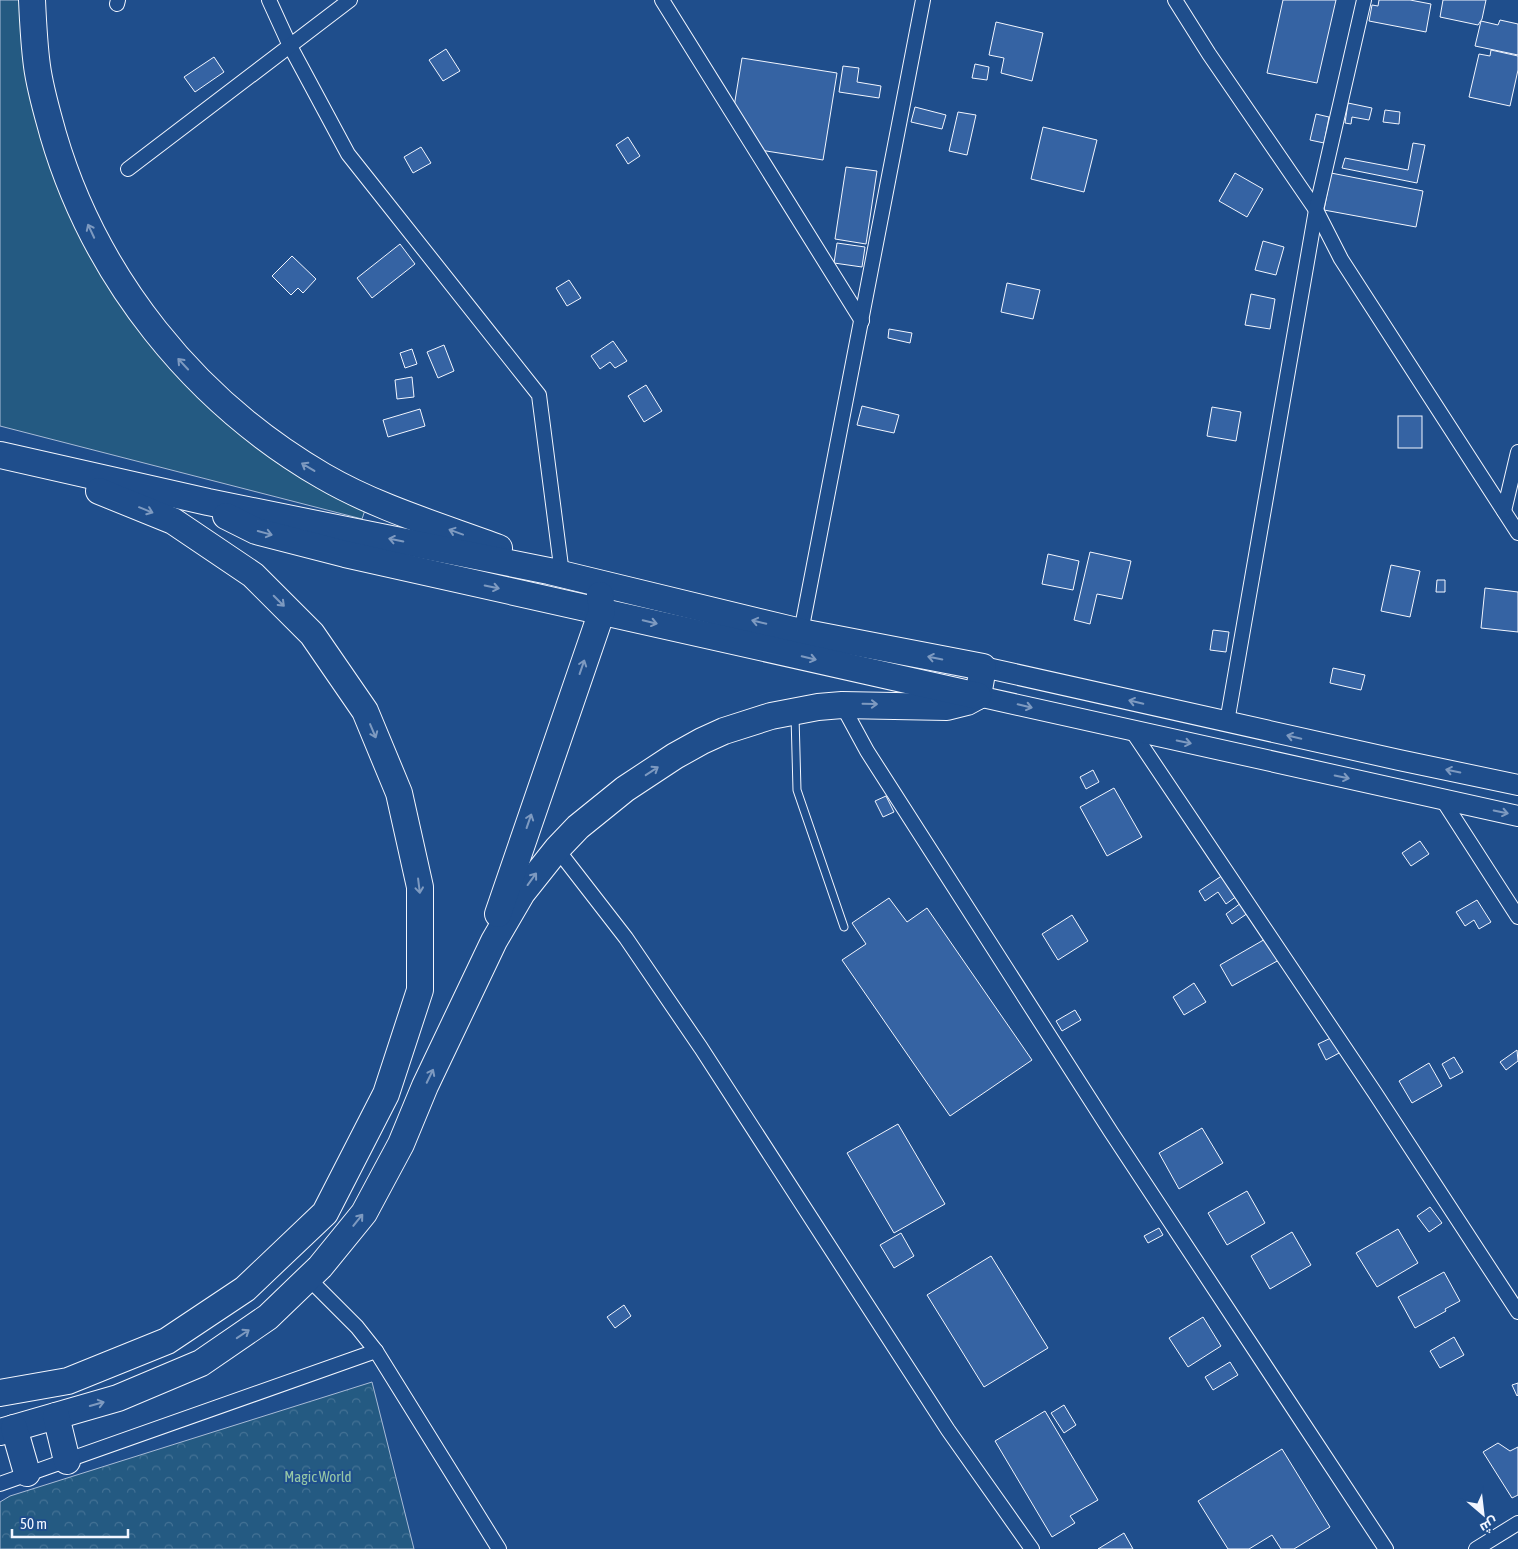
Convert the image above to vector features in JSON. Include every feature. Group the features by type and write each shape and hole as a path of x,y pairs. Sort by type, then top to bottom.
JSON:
{"highway":[{"path":"32,0 37,67 46,111 75,197 94,238 117,277 142,314 170,350 201,383 254,430 325,477 402,513 526,557 556,573"},
{"path":"0,455 208,502 588,580 801,632 983,667 978,696"},
{"path":"0,1393 68,1380 167,1341 245,1289 325,1213 386,1094 420,990 420,887 399,793 365,711 312,634 253,575 173,521 36,464"},
{"path":"208,502 230,519 256,531 345,554 978,696"},
{"path":"475,983 602,611 599,593 596,587 588,580"},
{"path":"27,1474 7,1430 118,1398 201,1363 268,1316 320,1267 364,1213 401,1144 425,1086 508,916 539,870 578,827 625,789 675,756 724,731 794,710 842,705 942,707 967,702 978,696"},
{"path":"56,1416 67,1461"}],"main road":[{"path":"983,667 1518,785"},
{"path":"978,696 1518,816"}],"street":[{"path":"269,0 290,46 348,154 539,395 556,573"},
{"path":"128,169 350,0"},
{"path":"662,0 862,321"},
{"path":"801,632 923,0"},
{"path":"1175,0 1209,54 1316,210 1341,259 1518,533"},
{"path":"1227,722 1316,210 1364,0"},
{"path":"1504,511 1518,452"},
{"path":"842,705 867,751 1381,1547"},
{"path":"1132,731 1375,1093 1518,1312"},
{"path":"1442,799 1518,917"},
{"path":"557,849 626,938 658,985 948,1430 1032,1549"},
{"path":"308,1278 357,1327 376,1351 499,1549"},
{"path":"0,1484 376,1351"},
{"path":"1476,1549 1518,1523"}],"lane":[{"path":"794,710 797,790 844,927"}],"green space":[{"path":"0,0 22,0 55,179 88,253 142,334 204,400 276,462 365,510 362,519 0,426"},
{"name":"Magic World","path":"372,1382 414,1549 0,1549 0,1502 10,1496"}],"building":[{"path":"1283,0 1336,0 1317,83 1267,73"},
{"path":"1379,0 1410,0 1431,4 1426,32 1369,21 1372,5 1378,6"},
{"path":"1443,0 1486,0 1482,19 1478,25 1440,17"},
{"path":"1500,20 1518,24 1518,55 1475,46 1481,21 1498,25"},
{"path":"996,22 1043,33 1032,81 1001,73 1004,58 989,55"},
{"path":"446,49 460,71 443,81 429,60"},
{"path":"1491,50 1518,56 1518,70 1510,106 1469,97 1479,54 1490,56"},
{"path":"214,57 224,72 195,92 184,77"},
{"path":"742,58 837,73 823,160 760,150 734,107"},
{"path":"975,64 989,67 987,80 972,78"},
{"path":"843,66 859,68 857,82 881,86 879,98 839,92"},
{"path":"1348,103 1372,108 1369,120 1352,117 1351,124 1345,123"},
{"path":"915,107 946,115 942,129 911,122"},
{"path":"1385,110 1400,112 1399,124 1383,122"},
{"path":"958,112 976,115 967,155 949,151"},
{"path":"1316,114 1329,117 1324,143 1310,140"},
{"path":"1043,127 1097,140 1084,192 1031,179"},
{"path":"628,137 640,156 628,164 616,145"},
{"path":"1413,143 1425,145 1417,183 1342,168 1345,158 1408,170"},
{"path":"421,147 431,163 413,173 404,157"},
{"path":"846,167 877,171 866,244 835,239"},
{"path":"1235,173 1263,189 1247,217 1219,201"},
{"path":"1331,173 1423,191 1416,227 1324,210"},
{"path":"1263,241 1284,247 1276,275 1255,270"},
{"path":"837,243 865,247 862,267 834,263"},
{"path":"400,244 415,264 372,298 357,278"},
{"path":"292,256 316,279 303,293 298,288 291,295 272,276"},
{"path":"569,280 581,298 567,306 556,288"},
{"path":"1007,283 1040,290 1033,319 1001,312"},
{"path":"1251,294 1275,299 1270,329 1245,325"},
{"path":"889,329 912,333 910,343 888,338"},
{"path":"613,341 627,361 615,368 610,362 600,369 591,356"},
{"path":"444,345 454,371 438,378 427,352"},
{"path":"412,349 417,364 405,368 400,353"},
{"path":"412,377 414,397 397,399 395,380"},
{"path":"646,385 662,411 644,422 628,396"},
{"path":"862,406 899,415 894,433 857,425"},
{"path":"1212,407 1241,412 1236,441 1207,436"},
{"path":"420,409 425,426 388,437 383,420"},
{"path":"1398,416 1422,416 1422,448 1398,448"},
{"path":"1090,552 1131,561 1122,599 1097,594 1090,624 1074,620"},
{"path":"1048,554 1079,561 1073,590 1042,584"},
{"path":"1391,565 1420,571 1410,617 1381,611"},
{"path":"1437,580 1445,580 1445,592 1436,592"},
{"path":"1485,588 1518,592 1518,632 1481,628"},
{"path":"1213,630 1229,632 1226,652 1210,650"},
{"path":"1333,668 1365,675 1361,690 1330,683"},
{"path":"1093,770 1099,782 1086,789 1080,777"},
{"path":"1114,788 1142,837 1107,856 1080,807"},
{"path":"886,796 894,812 883,817 875,801"},
{"path":"1420,841 1429,854 1411,866 1402,853"},
{"path":"1223,875 1237,896 1226,904 1218,892 1205,901 1199,891"},
{"path":"889,898 907,922 927,908 1032,1060 950,1116 842,960 866,944 852,923"},
{"path":"1477,900 1491,922 1479,929 1474,920 1465,926 1456,912"},
{"path":"1241,903 1248,913 1232,924 1226,914"},
{"path":"1072,915 1088,941 1058,960 1042,934"},
{"path":"1267,938 1279,960 1232,986 1220,965"},
{"path":"1194,983 1206,1002 1184,1015 1173,997"},
{"path":"1075,1010 1081,1020 1062,1031 1056,1021"},
{"path":"1333,1037 1341,1052 1326,1060 1318,1044"},
{"path":"1517,1050 1518,1061 1506,1070 1500,1062"},
{"path":"1454,1057 1463,1072 1450,1079 1442,1064"},
{"path":"1429,1063 1442,1086 1412,1103 1399,1081"},
{"path":"898,1124 945,1204 894,1233 847,1153"},
{"path":"1202,1128 1223,1163 1179,1189 1159,1153"},
{"path":"1247,1191 1265,1223 1227,1245 1208,1213"},
{"path":"1430,1207 1442,1223 1429,1232 1417,1216"},
{"path":"1159,1228 1163,1235 1148,1243 1144,1236"},
{"path":"1398,1229 1418,1263 1377,1287 1356,1253"},
{"path":"1292,1232 1311,1265 1270,1289 1251,1256"},
{"path":"901,1233 914,1256 894,1268 880,1245"},
{"path":"991,1256 1048,1348 984,1387 927,1295"},
{"path":"1444,1272 1460,1301 1415,1328 1398,1297"},
{"path":"624,1305 631,1316 615,1328 607,1317"},
{"path":"1203,1317 1221,1346 1188,1367 1169,1338"},
{"path":"1454,1337 1464,1355 1440,1368 1430,1351"},
{"path":"1230,1362 1238,1375 1213,1390 1205,1377"},
{"path":"1518,1383 1518,1395 1517,1396 1512,1385"},
{"path":"1064,1405 1076,1425 1064,1433 1051,1413"},
{"path":"1045,1411 1098,1500 1070,1516 1075,1523 1052,1537 995,1441"},
{"path":"1498,1443 1510,1451 1518,1447 1518,1495 1512,1498 1483,1452"},
{"path":"1282,1449 1330,1527 1294,1549 1281,1549 1272,1535 1249,1549 1228,1549 1198,1501"},
{"path":"1124,1533 1133,1549 1098,1549"}]}
